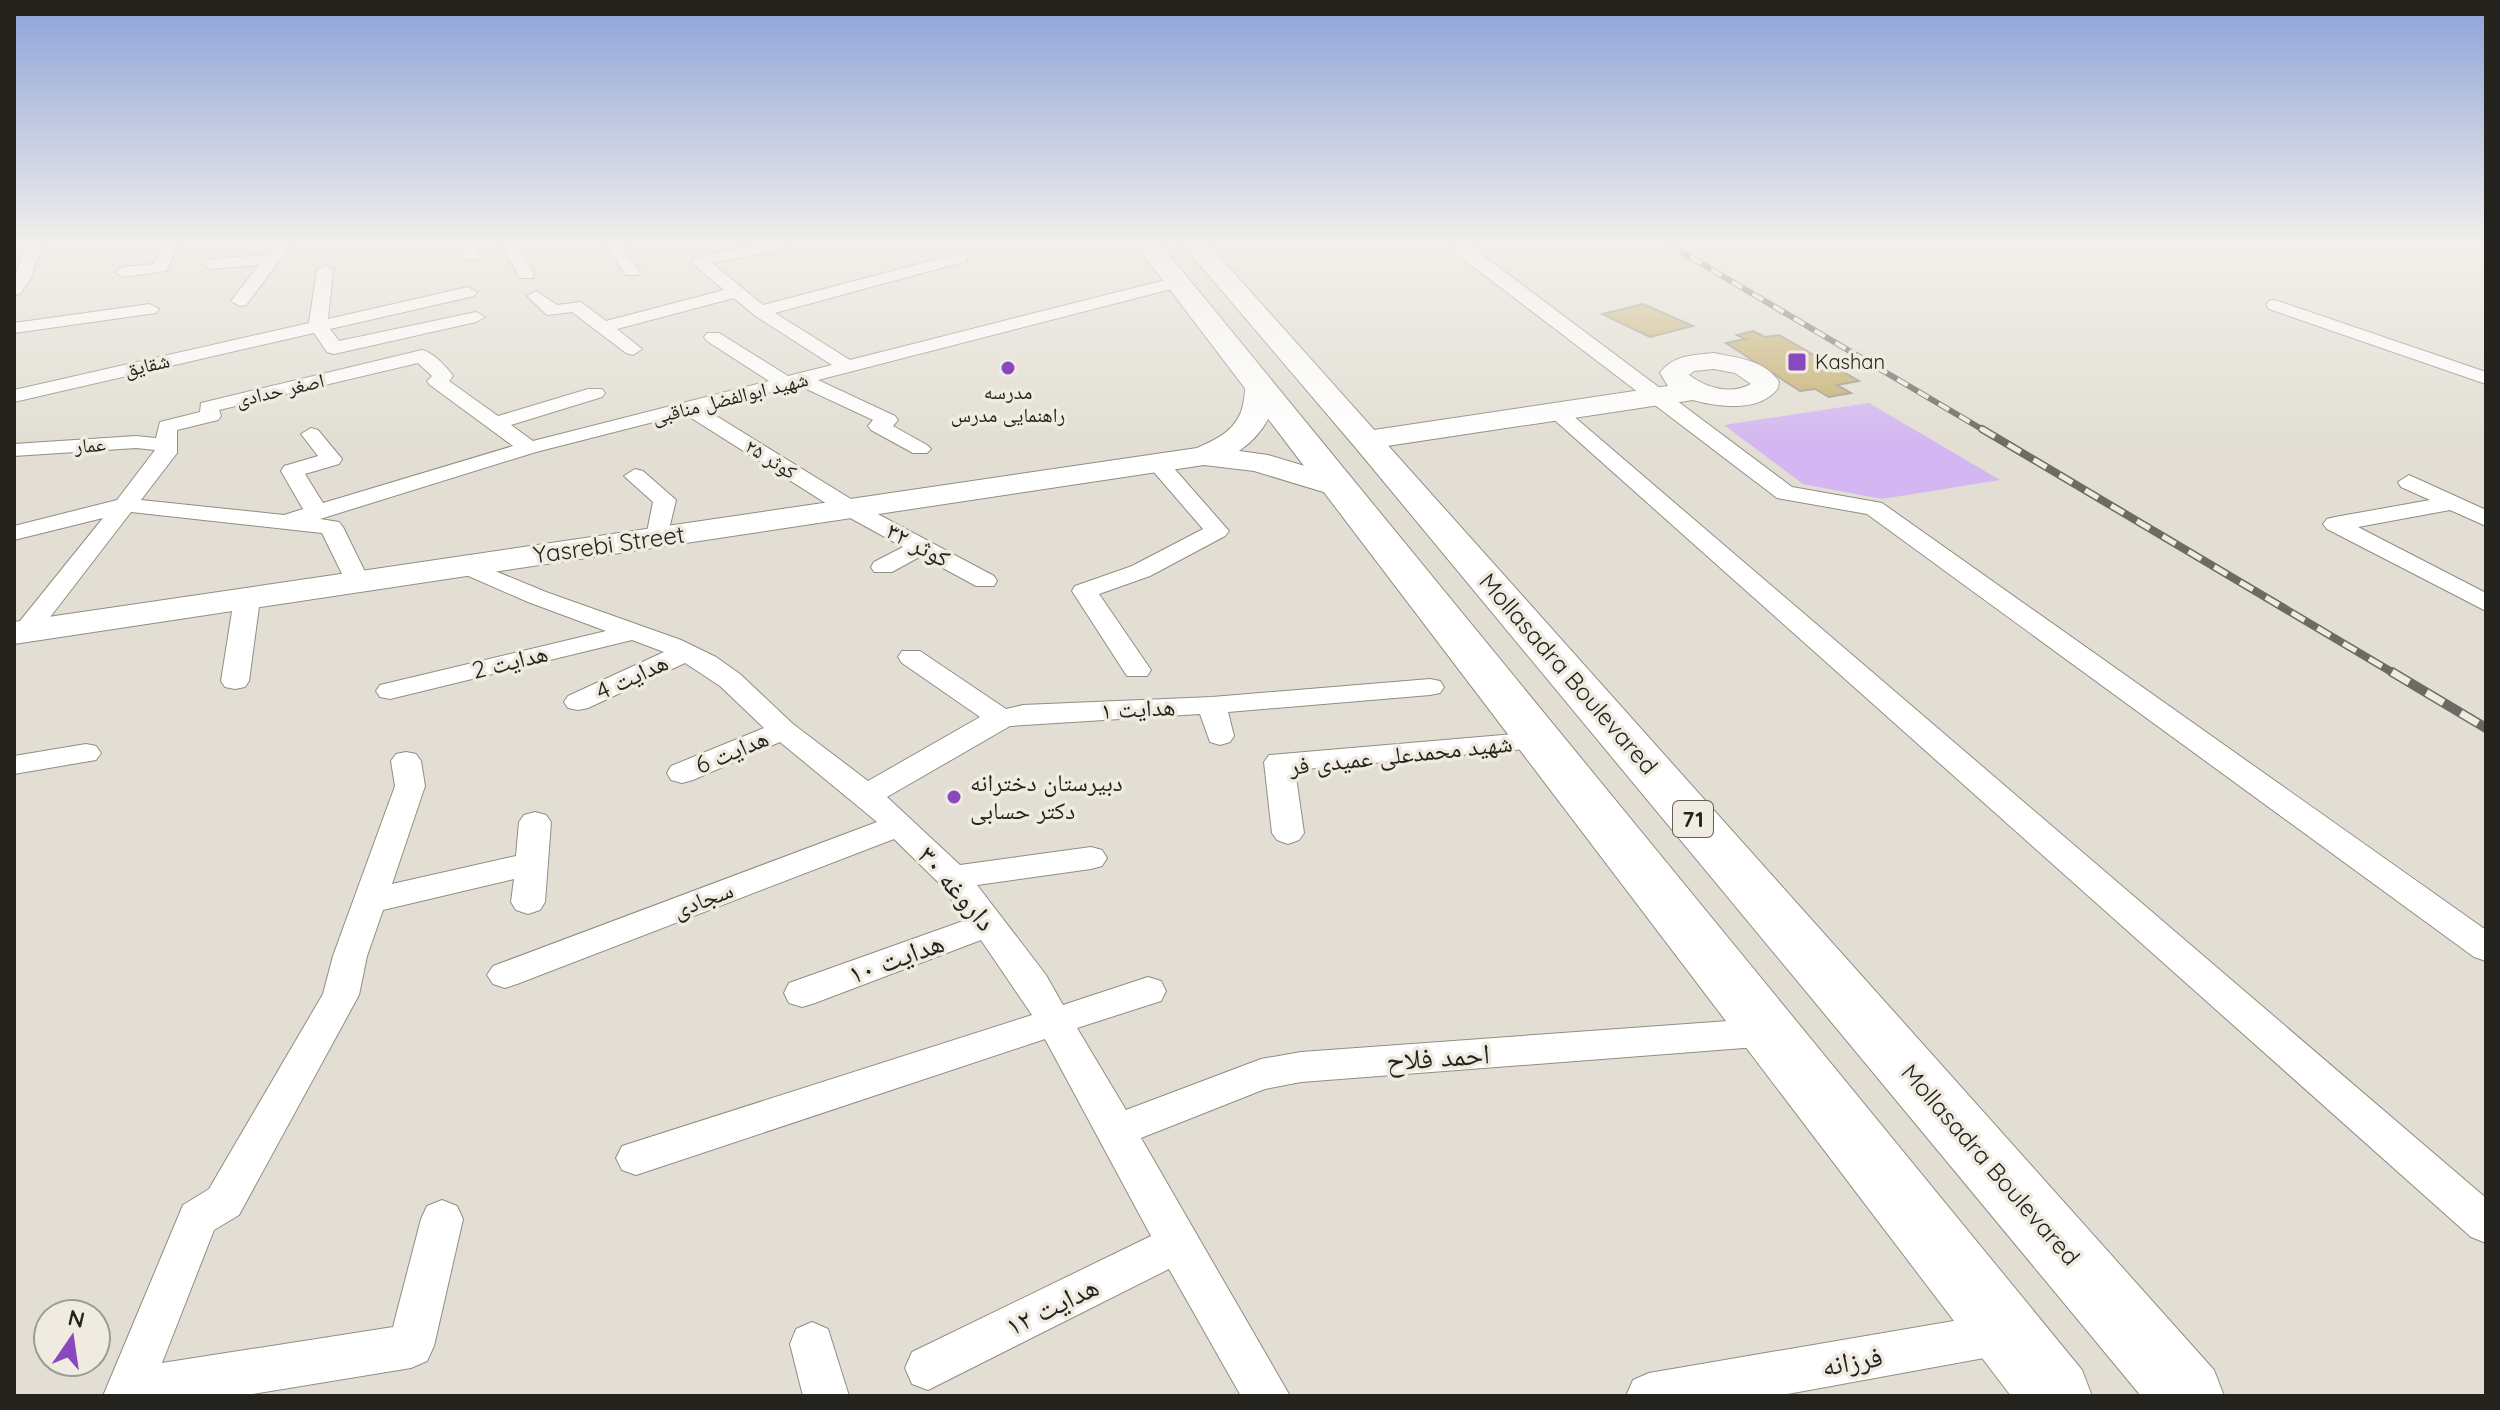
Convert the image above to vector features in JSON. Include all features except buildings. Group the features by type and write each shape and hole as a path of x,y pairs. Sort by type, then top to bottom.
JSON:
{"highway":[{"path":"1208,311 1259,386 2056,1396"},
{"name":"Mollasadra Boulevared","path":"1229,311 1360,433 2188,1396"}],"main road":[{"path":"1204,456 1227,447 1254,422 1260,408 1259,386"},
{"path":"1360,433 1668,387"},
{"path":"1204,456 1257,462 1340,487"},
{"name":"Yasrebi Street","path":"20,633 1204,456"}],"street":[{"path":"14,328 137,311"},
{"path":"320,311 318,325 334,348 476,317"},
{"name":"شقایق","path":"14,396 192,367 318,325 383,311"},
{"path":"581,311 633,349"},
{"path":"603,327 665,311"},
{"path":"760,311 850,368"},
{"name":"شهید ابوالفضل مناقبی","path":"285,522 529,448 850,368 1018,311"},
{"path":"1553,311 1668,387 1785,493 1874,508 2486,948"},
{"path":"2292,311 2486,378"},
{"path":"713,337 795,382 888,420 878,426 920,449"},
{"path":"192,367 259,352"},
{"name":"اصغر حدادی","path":"167,445 167,426 211,416 208,407 422,356 443,376 437,381 495,423"},
{"path":"246,377 261,395"},
{"path":"495,423 595,393"},
{"path":"1549,405 2486,1224"},
{"name":"کوثر ۲۵","path":"691,409 851,509"},
{"path":"495,423 529,448"},
{"path":"311,434 331,459 292,471 316,511"},
{"name":"عمار","path":"14,450 136,442 167,445"},
{"path":"20,633 126,505 166,453 167,445"},
{"path":"1137,670 1084,591 1141,571 1217,531 1157,463"},
{"path":"635,476 665,500 658,537"},
{"path":"2409,482 2475,512"},
{"path":"14,533 126,505 331,527 358,582"},
{"name":"کوثر ۳۲","path":"851,509 985,581"},
{"path":"2475,512 2335,524 2480,596"},
{"path":"883,567 922,546"},
{"name":"داروغه ۳۰","path":"466,566 630,633 686,652 730,680 783,730 901,825 953,877 1033,985 1117,1131 1177,1244 1267,1396"},
{"path":"235,681 247,599"},
{"name":"هدایت 2","path":"390,691 630,633"},
{"name":"هدایت 4","path":"578,702 686,652"},
{"path":"911,657 1001,719"},
{"name":"هدایت ۱","path":"867,795 1001,719 1023,714 1212,705 1430,687"},
{"path":"1212,705 1220,736"},
{"name":"هدایت 6","path":"682,773 783,730"},
{"name":"شهید محمدعلی عمیدی فر","path":"1288,833 1279,762 1539,741"},
{"path":"14,765 86,753"},
{"path":"126,1394 198,1218 224,1202 341,995 350,956 410,786 406,761"},
{"path":"528,902 535,822"},
{"name":"سجادی","path":"505,975 901,825"},
{"path":"953,877 1091,858"},
{"path":"369,901 531,864"},
{"name":"هدایت ۱۰","path":"802,993 990,924"},
{"path":"636,1158 1148,991"},
{"name":"احمد فلاح","path":"1117,1131 1261,1074 1301,1067 1770,1032"},
{"path":"126,1394 411,1346 442,1219"},
{"name":"هدایت ۱۲","path":"928,1368 1177,1244"},
{"name":"فرزانه","path":"1649,1396 1709,1391 2007,1333"},
{"path":"812,1344 826,1396"}],"shaded area":[{"path":"1869,403 2000,480 1882,499 1803,484 1724,425"}],"railway":[{"path":"1781,311 1985,431"},
{"path":"1982,429 2395,674"},
{"path":"2392,672 2486,728"}],"place":[{"name":"Kashan","path":"1797,362"},
{"name":"مدرسه راهنمایی مدرس","path":"1008,368"},
{"name":"دبیرستان دخترانه دکتر حسابی","path":"954,797"}]}
